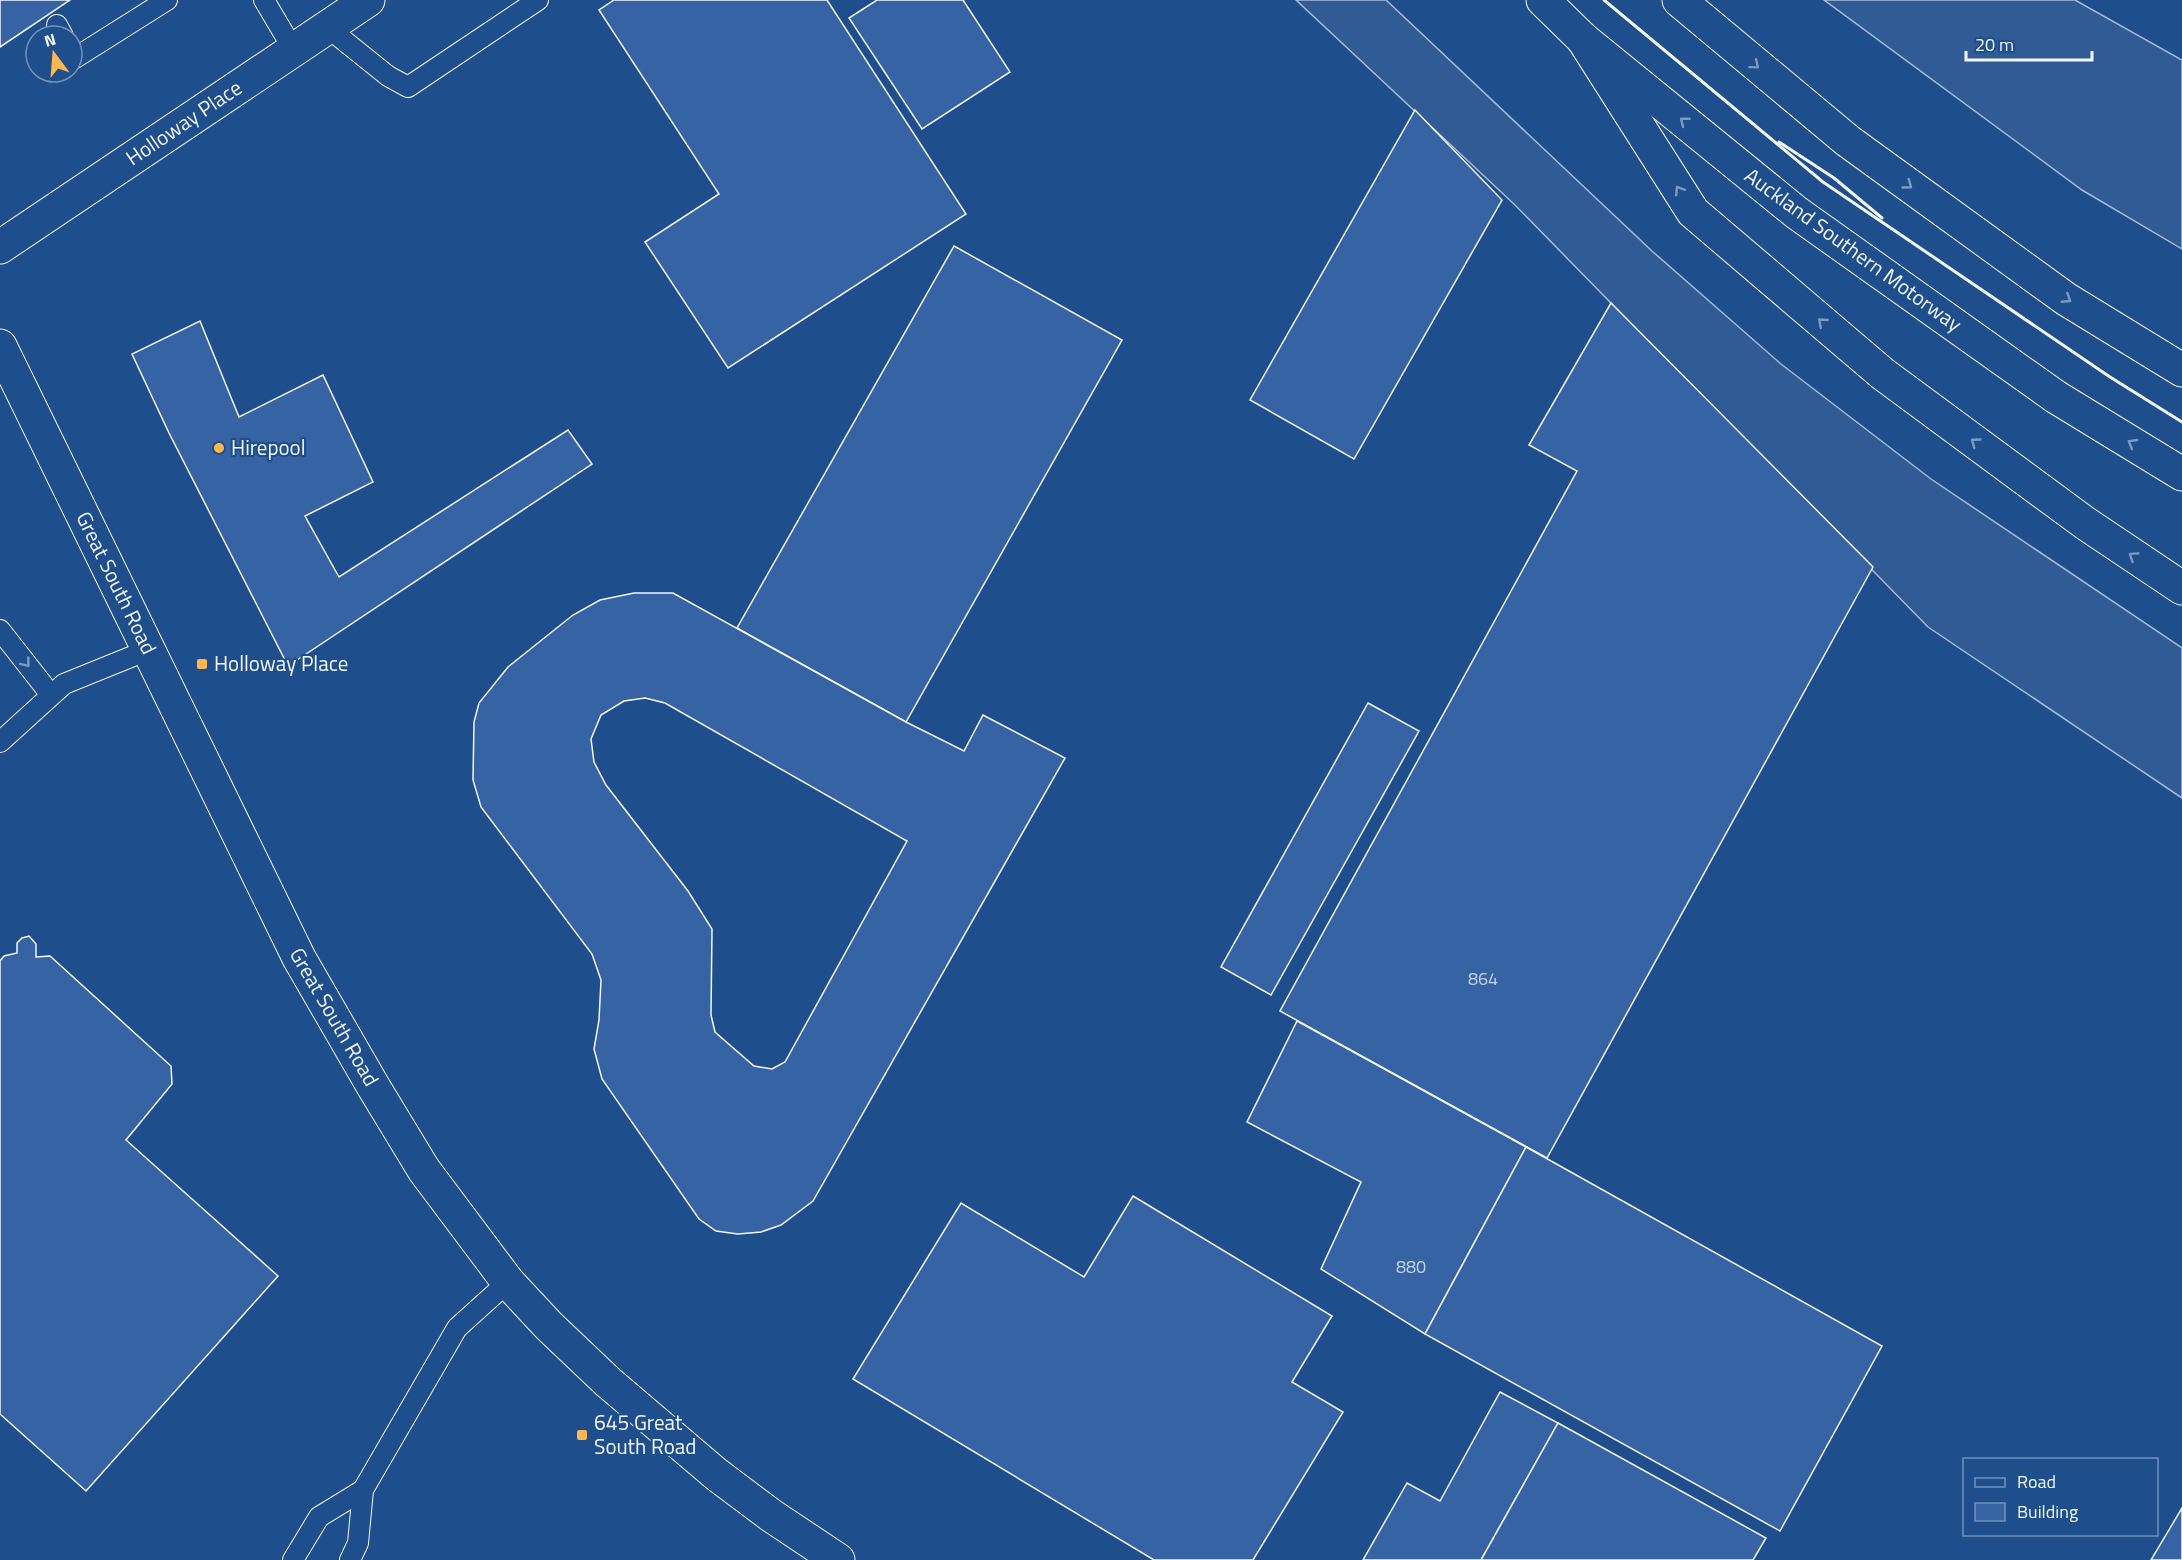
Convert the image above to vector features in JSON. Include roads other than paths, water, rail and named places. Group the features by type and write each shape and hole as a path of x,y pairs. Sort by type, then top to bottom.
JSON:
{"main road":[{"name":"Holloway Place","path":"0,247 368,0"},
{"name":"Auckland Southern Motorway","path":"1543,0 1583,39 1797,213 2056,397 2182,474"},
{"path":"1679,0 1848,141 2066,299 2182,370"},
{"path":"1583,39 1693,212 1883,374 2085,523 2182,588"},
{"name":"Great South Road","path":"0,346 299,958 424,1170 508,1282 549,1326 658,1427 716,1474 772,1516 838,1560"}],"lane":[{"path":"84,52 167,0"},
{"path":"264,0 293,49"},
{"path":"327,27 388,75 408,87 538,0"},
{"path":"0,630 51,696"},
{"path":"0,742 64,684 148,650"},
{"path":"350,1560 358,1543 363,1490 457,1328 508,1282"},
{"path":"293,1560 319,1517 363,1490"}],"place":[{"name":"Hirepool","path":"219,448"},
{"name":"Holloway Place","path":"202,664"},
{"name":"645 Great South Road","path":"582,1435"}]}
